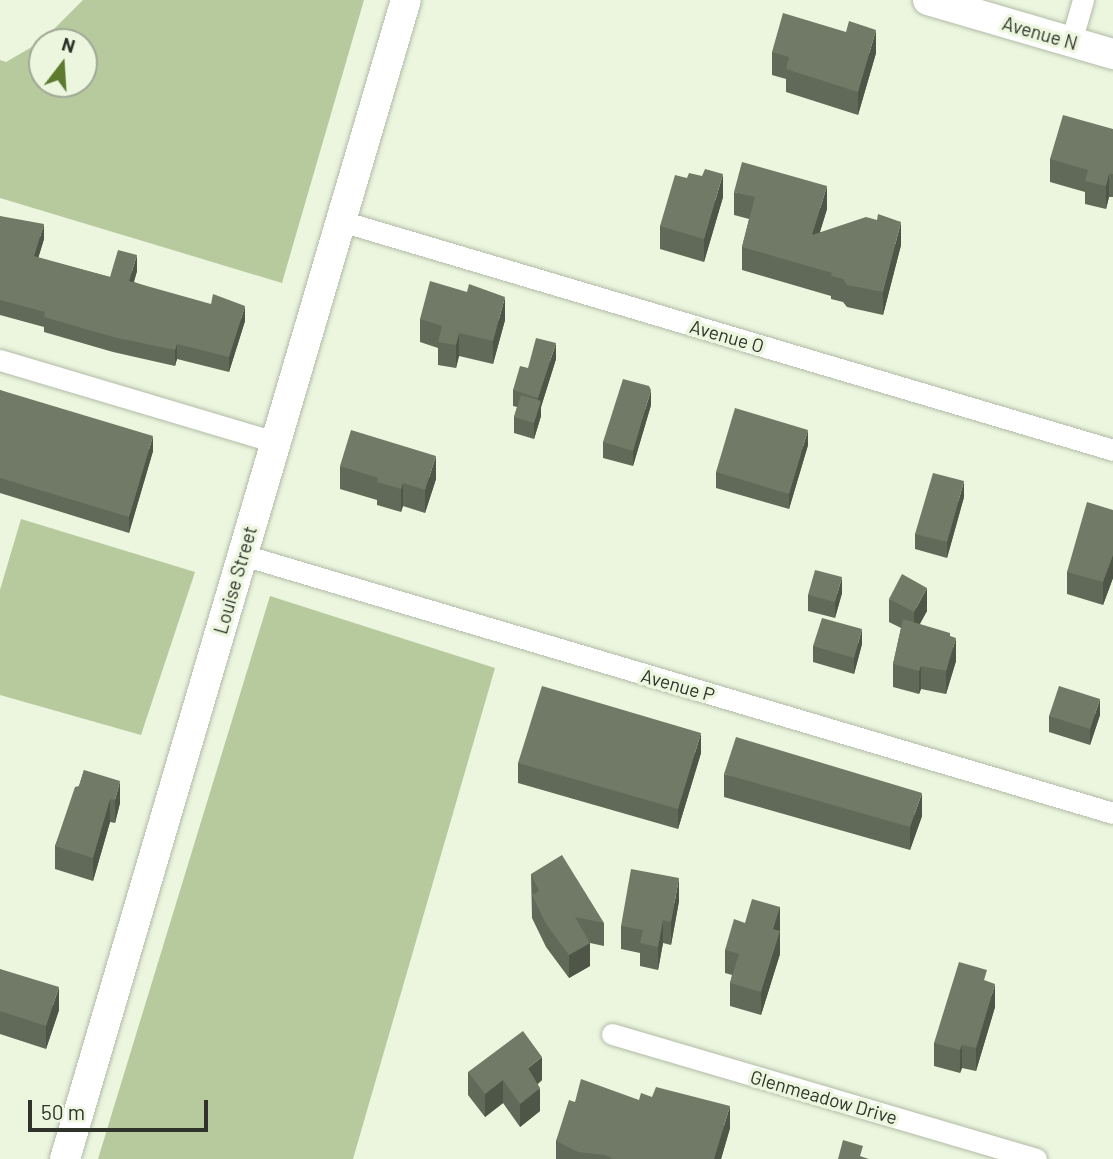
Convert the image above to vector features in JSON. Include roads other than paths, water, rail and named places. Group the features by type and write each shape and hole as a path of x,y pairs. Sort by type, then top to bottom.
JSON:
{"street":[{"name":"Louise Street","path":"65,1159 406,0"},
{"name":"Avenue N","path":"928,0 1113,54"},
{"path":"1071,42 1083,0"},
{"name":"Avenue O","path":"341,221 1113,450"},
{"path":"0,360 275,442"},
{"name":"Avenue P","path":"243,555 1113,813"},
{"name":"Glenmeadow Drive","path":"612,1034 1036,1159"}]}
